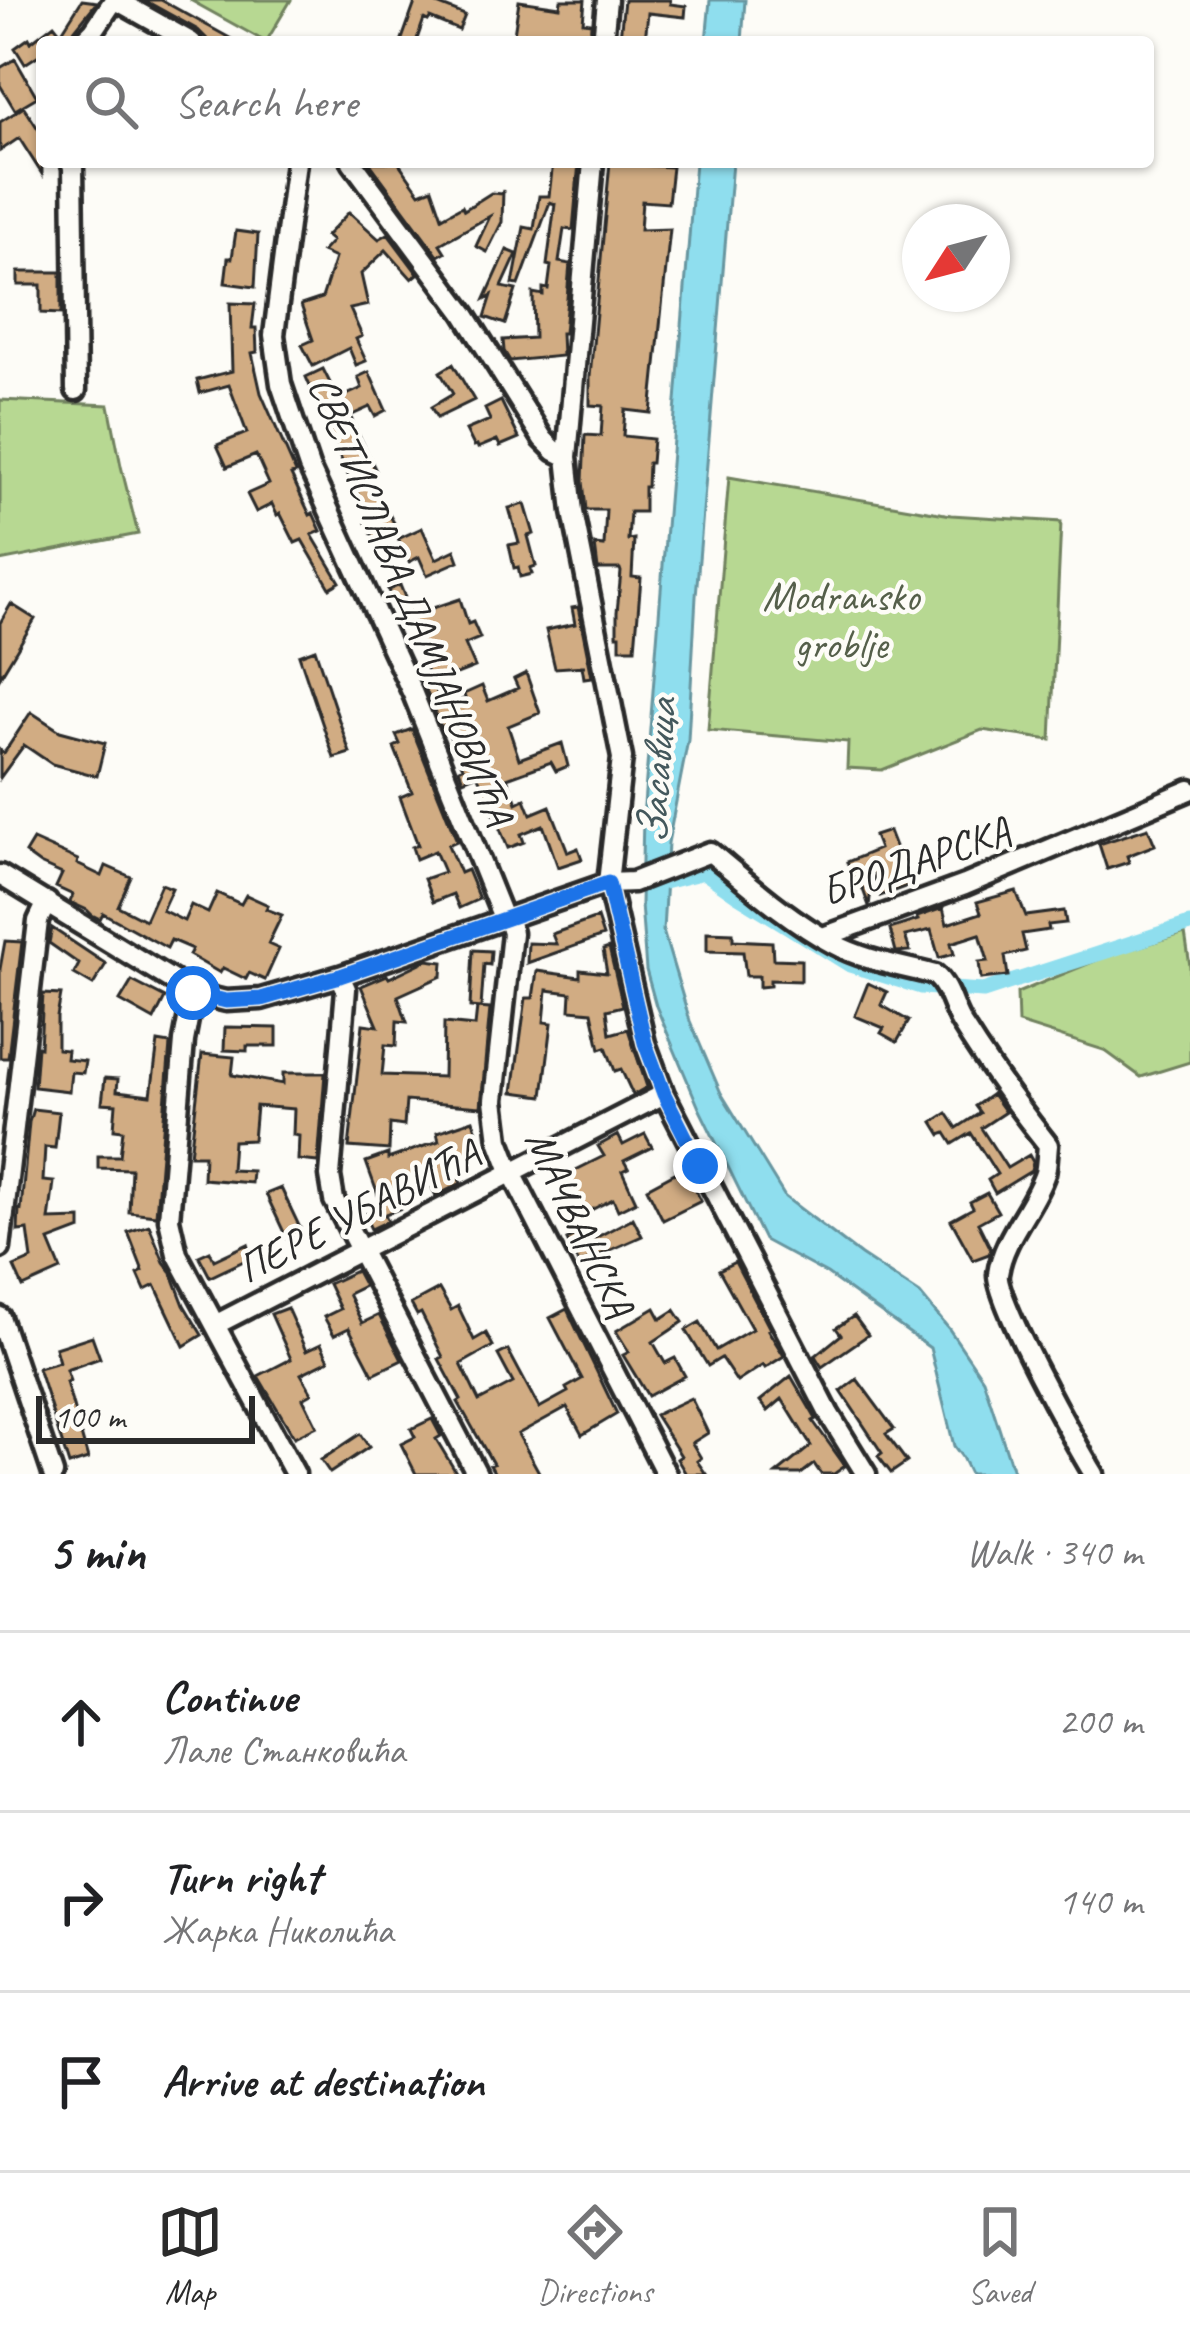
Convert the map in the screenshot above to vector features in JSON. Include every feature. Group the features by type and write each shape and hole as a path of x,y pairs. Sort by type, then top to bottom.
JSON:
{"street":[{"path":"89,36 115,0 180,36"},
{"path":"604,36 607,0"},
{"path":"73,168 76,390"},
{"name":"СВЕТИСЛАВА ДАМЈАНОВИЋА","path":"295,168 274,335 281,384 309,467 413,694 505,918"},
{"path":"356,168 464,313 534,427 554,451 567,457"},
{"path":"592,168 567,457 573,512 622,758 608,883 645,1043 664,1094 829,1414 866,1474"},
{"name":"БРОДАРСКА","path":"608,883 633,882 710,852 823,937 1073,842 1190,790"},
{"path":"0,875 193,993 226,1001 261,999 340,976 608,883"},
{"path":"0,1248 38,921 47,902"},
{"name":"МАЧВАНСКА","path":"505,918 512,933 494,1100 499,1140 666,1474"},
{"path":"823,937 863,956 935,975 943,982 956,1015 995,1077 1048,1145 1046,1171 997,1276 1022,1342 1094,1474"},
{"path":"340,976 346,988 330,1175 334,1199 477,1474"},
{"path":"193,993 184,1041 169,1219 177,1254 295,1474"},
{"name":"ПЕРЕ УБАВИЋА","path":"215,1325 664,1094"},
{"path":"0,1317 53,1474"}],"green space":[{"path":"190,0 291,0 270,36 255,36"},
{"path":"0,400 109,405 138,534 0,561"},
{"name":"Modransko groblje","path":"729,477 951,515 1061,522 1051,740 982,730 882,770 847,768 848,742 708,730"},
{"path":"1185,933 1190,966 1190,1062 1141,1077 1104,1050 1018,1023 1017,993 1107,956"}],"water":[{"path":"710,0 745,0 742,36 707,36"},
{"name":"Засавица","path":"695,168 732,168 688,740 668,843 663,931 690,1021 721,1093 785,1197 920,1294 949,1329 983,1379 1014,1474 970,1474 954,1446 930,1348 827,1274 764,1240 699,1108 656,1006 646,970 641,904 643,817"}],"building":[{"path":"82,0 97,2 71,36 39,36 54,24 61,33"},
{"path":"144,0 161,0 226,36 204,36"},
{"path":"416,0 465,15 459,30 430,18 424,19 418,36 403,36"},
{"path":"561,0 585,0 583,22 591,23 590,36 514,34 519,1 560,7"},
{"path":"624,0 670,0 670,4 686,6 685,17 648,13 645,36 620,36"},
{"path":"29,38 31,42 36,38 36,57 25,64 15,48"},
{"path":"15,59 36,98 15,110 0,85 0,68"},
{"path":"24,107 36,126 36,165 19,138 0,151 0,122"},
{"path":"373,168 402,168 420,193 432,188 442,217 503,190 502,222 487,252 476,246 490,216 440,244 445,252 438,256"},
{"path":"552,168 578,168 573,230 564,229 559,262 570,264 562,356 510,361 503,340 534,338 533,293 543,295 543,288 548,289 555,204 550,202 519,285 513,284 524,227 534,229 539,196 549,196"},
{"path":"609,168 672,168 668,203 642,201 640,230 670,229 651,413 625,410 623,436 653,439 644,512 630,512 632,577 641,578 635,648 620,648 617,635 620,569 598,569 595,545 604,546 606,510 586,510 585,435 601,436 603,406 590,405"},
{"path":"349,212 379,239 388,234 418,274 412,279 386,250 361,274 368,305 350,309 366,361 356,365 349,348 313,366 302,345 313,340 301,305 322,298 335,258 322,252 332,241 326,236"},
{"path":"236,231 258,234 255,287 225,283"},
{"path":"507,250 517,254 502,287 516,290 505,324 485,317 492,295 485,299"},
{"path":"18,272 61,272 61,314 41,313 41,285 18,285"},
{"path":"230,303 255,304 252,328 256,328 257,352 252,353 261,393 296,473 291,475 321,531 312,535 340,582 330,588 302,540 295,543 272,504 256,512 247,494 269,484 256,455 227,467 217,445 247,433 229,385 200,393 197,380 232,371"},
{"path":"453,364 474,400 437,418 431,407 453,394 440,372"},
{"path":"323,369 338,399 362,388 358,377 369,372 386,410 375,416 370,407 350,416 376,471 367,475 398,530 376,542 366,523 372,520 306,377"},
{"path":"501,401 519,438 500,446 497,440 474,446 466,430 490,420 485,409"},
{"path":"525,504 534,534 528,536 536,566 530,568 532,574 520,577 509,545 519,543 509,508"},
{"path":"422,528 436,559 455,550 459,561 427,575 419,557 409,562 398,539"},
{"path":"400,585 412,615 460,599 468,624 473,622 480,638 465,644 475,667 431,684 410,626 404,629 388,590"},
{"path":"11,604 35,619 0,677 0,623"},
{"path":"578,607 592,677 584,678 582,666 555,668 546,630 575,624 572,608"},
{"path":"315,649 350,753 334,758 299,655"},
{"path":"526,673 540,713 508,726 519,759 562,743 568,766 556,771 551,762 507,778 517,803 525,799 531,814 550,806 568,852 578,848 582,859 558,867 543,825 521,834 524,842 508,848 477,774 463,780 459,769 463,767 425,688 433,684 444,707 482,686 488,701 518,688 514,679"},
{"path":"31,712 60,731 105,743 97,776 52,764 24,745 0,778 0,750 4,753"},
{"path":"412,729 457,841 448,845 460,873 467,870 479,899 459,908 453,894 433,902 424,879 444,872 435,851 416,859 412,847 418,845 400,797 412,792 394,747 400,744 396,735"},
{"path":"1148,828 1155,845 1107,869 1099,844"},
{"path":"889,831 910,885 880,896 873,873 869,906 847,862 879,849 874,836"},
{"path":"33,840 102,876 106,866 131,877 118,906 145,920 161,884 172,888 162,910 184,921 191,905 208,913 217,893 241,904 246,895 268,905 266,909 282,915 268,944 279,949 265,980 249,973 246,979 223,968 220,973 189,955 192,949 171,940 167,948 103,913 100,919 70,902 73,895 56,887 62,874 25,853"},
{"path":"1016,891 1026,916 1064,911 1066,923 1022,934 1026,951 1005,956 1008,976 981,979 979,962 988,961 980,934 951,943 954,954 939,958 931,930 905,936 910,951 896,952 890,929 943,908 947,924 981,913 977,902"},
{"path":"597,918 603,936 527,963 528,943 556,944 552,934"},
{"path":"52,928 106,964 93,985 74,974 79,964 49,943"},
{"path":"707,932 733,933 733,940 772,942 773,959 801,960 801,981 770,980 770,986 759,987 759,976 746,976 743,952 707,951"},
{"path":"5,941 22,942 8,1058 0,1058 0,969"},
{"path":"609,948 623,1006 607,1010 610,1034 628,1029 647,1087 633,1095 621,1069 615,1071 606,1047 600,1049 592,1012 570,1010 571,993 547,990 544,1022 552,1023 543,1096 513,1092 526,998 533,998 537,971 580,977 580,970 607,973 603,950"},
{"path":"473,950 491,951 490,965 484,964 481,1008 470,1007"},
{"path":"427,960 443,962 442,976 398,996 407,1022 397,1021 396,1046 385,1045 382,1075 443,1077 444,1023 475,1026 477,1008 490,1009 481,1107 406,1101 404,1126 390,1124 389,1150 349,1147 363,1024 378,1026 361,986"},
{"path":"132,981 165,998 154,1020 120,1001"},
{"path":"868,983 887,992 881,1005 909,1021 897,1042 881,1033 884,1028 855,1016"},
{"path":"43,994 61,995 57,1049 67,1050 66,1059 85,1061 83,1073 71,1072 69,1091 34,1087"},
{"path":"225,1027 277,1028 277,1046 224,1050"},
{"path":"158,1042 170,1044 156,1215 129,1212 131,1169 98,1168 98,1156 120,1156 123,1130 114,1129 116,1104 102,1103 105,1078 118,1079 117,1091 151,1095"},
{"path":"202,1054 234,1057 232,1075 283,1084 283,1073 325,1073 318,1162 298,1160 294,1109 256,1106 253,1140 233,1141 231,1170 252,1171 251,1183 203,1179 204,1155 190,1155"},
{"path":"992,1094 1005,1112 981,1128 1007,1168 1029,1155 1033,1162 1031,1171 995,1193 988,1180 997,1174 971,1133 953,1144 933,1122 947,1113 957,1128 980,1113 975,1106"},
{"path":"33,1109 59,1112 55,1148 45,1147 43,1181 54,1182 49,1220 81,1219 81,1229 49,1241 61,1270 23,1287 14,1267 32,1259 28,1230 18,1231"},
{"path":"473,1120 483,1150 450,1161 461,1183 436,1196 425,1173 398,1182 404,1207 385,1214 388,1221 371,1229 364,1215 382,1206 366,1162 439,1141 437,1132"},
{"path":"645,1134 652,1147 624,1161 628,1168 622,1171 636,1201 618,1210 613,1199 587,1212 568,1174 604,1156 598,1146 618,1135 623,1145"},
{"path":"684,1168 701,1201 663,1220 647,1188"},
{"path":"281,1188 302,1232 287,1239 266,1194"},
{"path":"987,1193 998,1212 978,1223 991,1249 973,1260 951,1220 973,1208 970,1202"},
{"path":"633,1218 642,1236 579,1264 567,1240 579,1234 584,1244"},
{"path":"149,1225 202,1335 184,1346 155,1285 145,1290 138,1274 143,1271 128,1232"},
{"path":"248,1244 252,1257 210,1277 199,1256 210,1251 214,1260"},
{"path":"735,1262 784,1356 737,1382 721,1358 708,1366 686,1330 700,1322 716,1350 752,1329 719,1270"},
{"path":"356,1271 364,1286 348,1294 362,1323 379,1315 402,1360 373,1374 349,1328 334,1335 324,1317 340,1309 328,1284"},
{"path":"439,1289 451,1310 458,1306 474,1340 486,1333 493,1346 461,1364 479,1401 513,1383 498,1355 508,1350 539,1408 582,1379 550,1318 567,1309 617,1414 582,1435 567,1407 518,1434 540,1474 495,1474 458,1402 439,1359 443,1357 421,1313 417,1315 411,1304"},
{"path":"287,1308 306,1351 321,1344 329,1360 301,1374 312,1393 303,1398 317,1426 294,1437 258,1376 291,1359 271,1314"},
{"path":"655,1308 661,1319 675,1310 683,1322 653,1342 665,1363 675,1358 685,1376 648,1396 623,1355 629,1352 616,1331"},
{"path":"854,1316 868,1335 822,1367 815,1356 841,1335 836,1328"},
{"path":"92,1336 100,1358 66,1370 88,1459 69,1465 38,1368 59,1362 55,1348"},
{"path":"791,1376 813,1421 845,1466 834,1474 821,1474 814,1464 801,1474 776,1474 811,1446 782,1399 768,1411 760,1401"},
{"path":"857,1379 894,1429 886,1434 907,1462 891,1473 841,1391"},
{"path":"691,1398 708,1433 692,1443 706,1474 686,1474 677,1459 681,1456 655,1415"},
{"path":"432,1419 441,1436 436,1439 457,1474 416,1474 401,1444 415,1437 411,1429"},
{"path":"360,1434 369,1447 330,1473 321,1460"}],"waterway":[{"path":"648,886 704,872 850,965 921,987 983,991 1190,924"}],"route":[{"path":"193,993 226,1001 261,999 608,883 645,1043 700,1166"}]}
